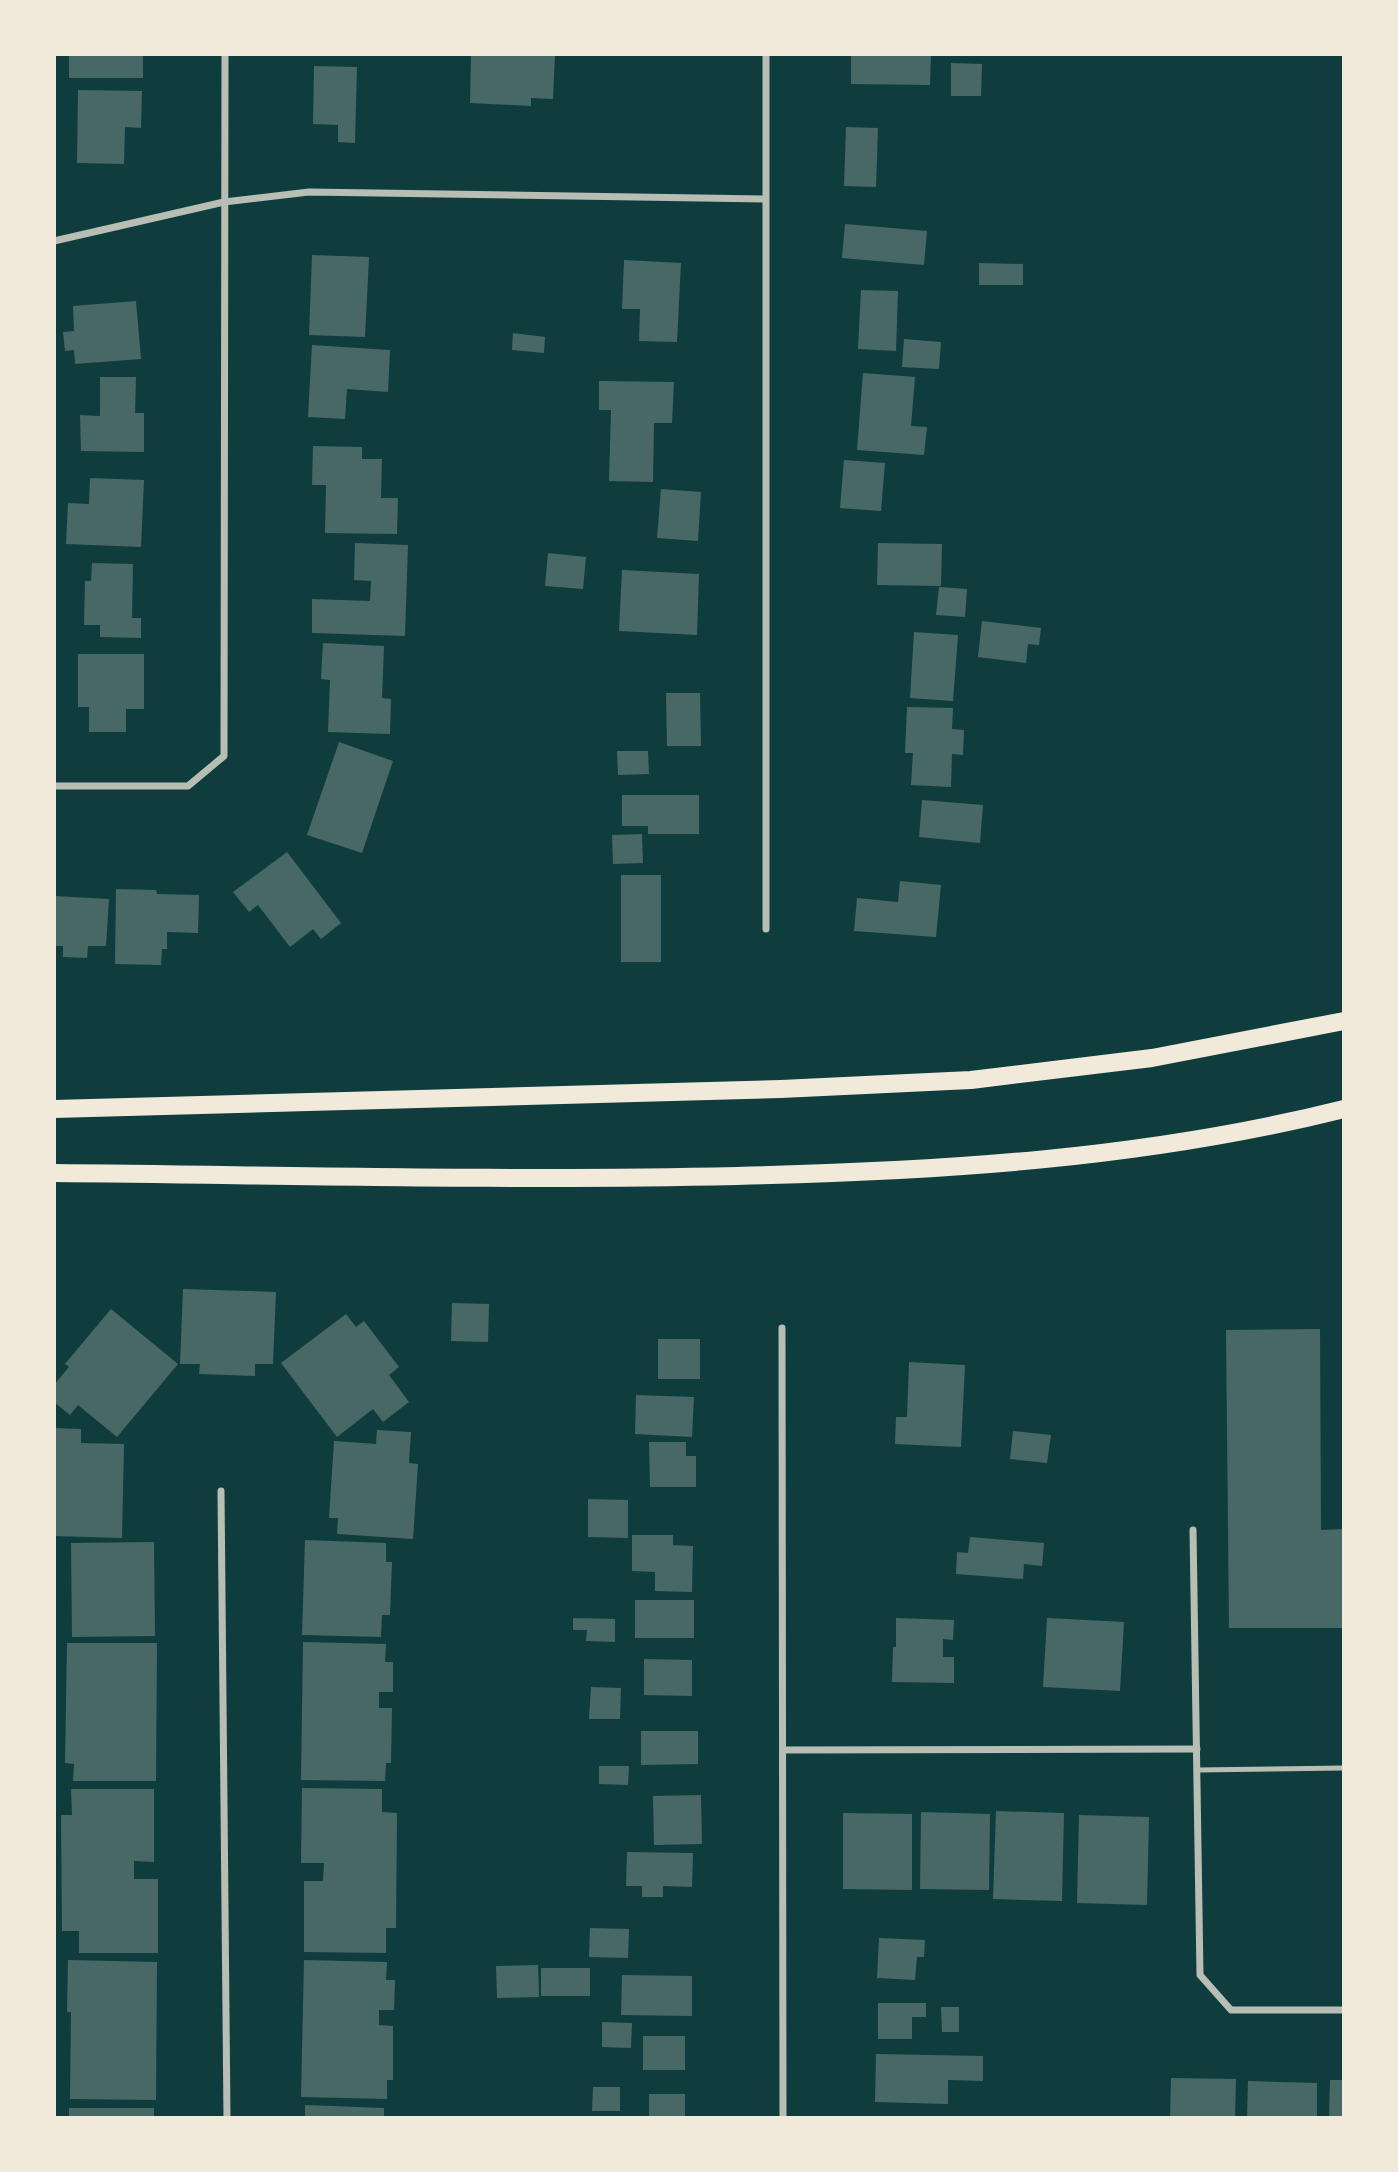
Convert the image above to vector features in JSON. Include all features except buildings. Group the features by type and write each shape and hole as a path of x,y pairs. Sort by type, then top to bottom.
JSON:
{"main road":[{"path":"54,1109 781,1089 971,1080 1152,1058 1344,1021"},
{"path":"54,1172 618,1178 867,1173 1016,1163 1143,1149 1287,1123 1344,1109"}],"street":[{"path":"54,786 188,786 224,756 225,54"},
{"path":"766,54 766,929"},
{"path":"54,241 224,202 309,192 765,199"},
{"path":"782,1328 783,2118"},
{"path":"221,1491 227,2118"},
{"path":"1194,1530 1200,1975 1231,2010 1344,2010"},
{"path":"782,1750 1197,1749"}],"lane":[{"path":"1198,1770 1344,1768"}]}
